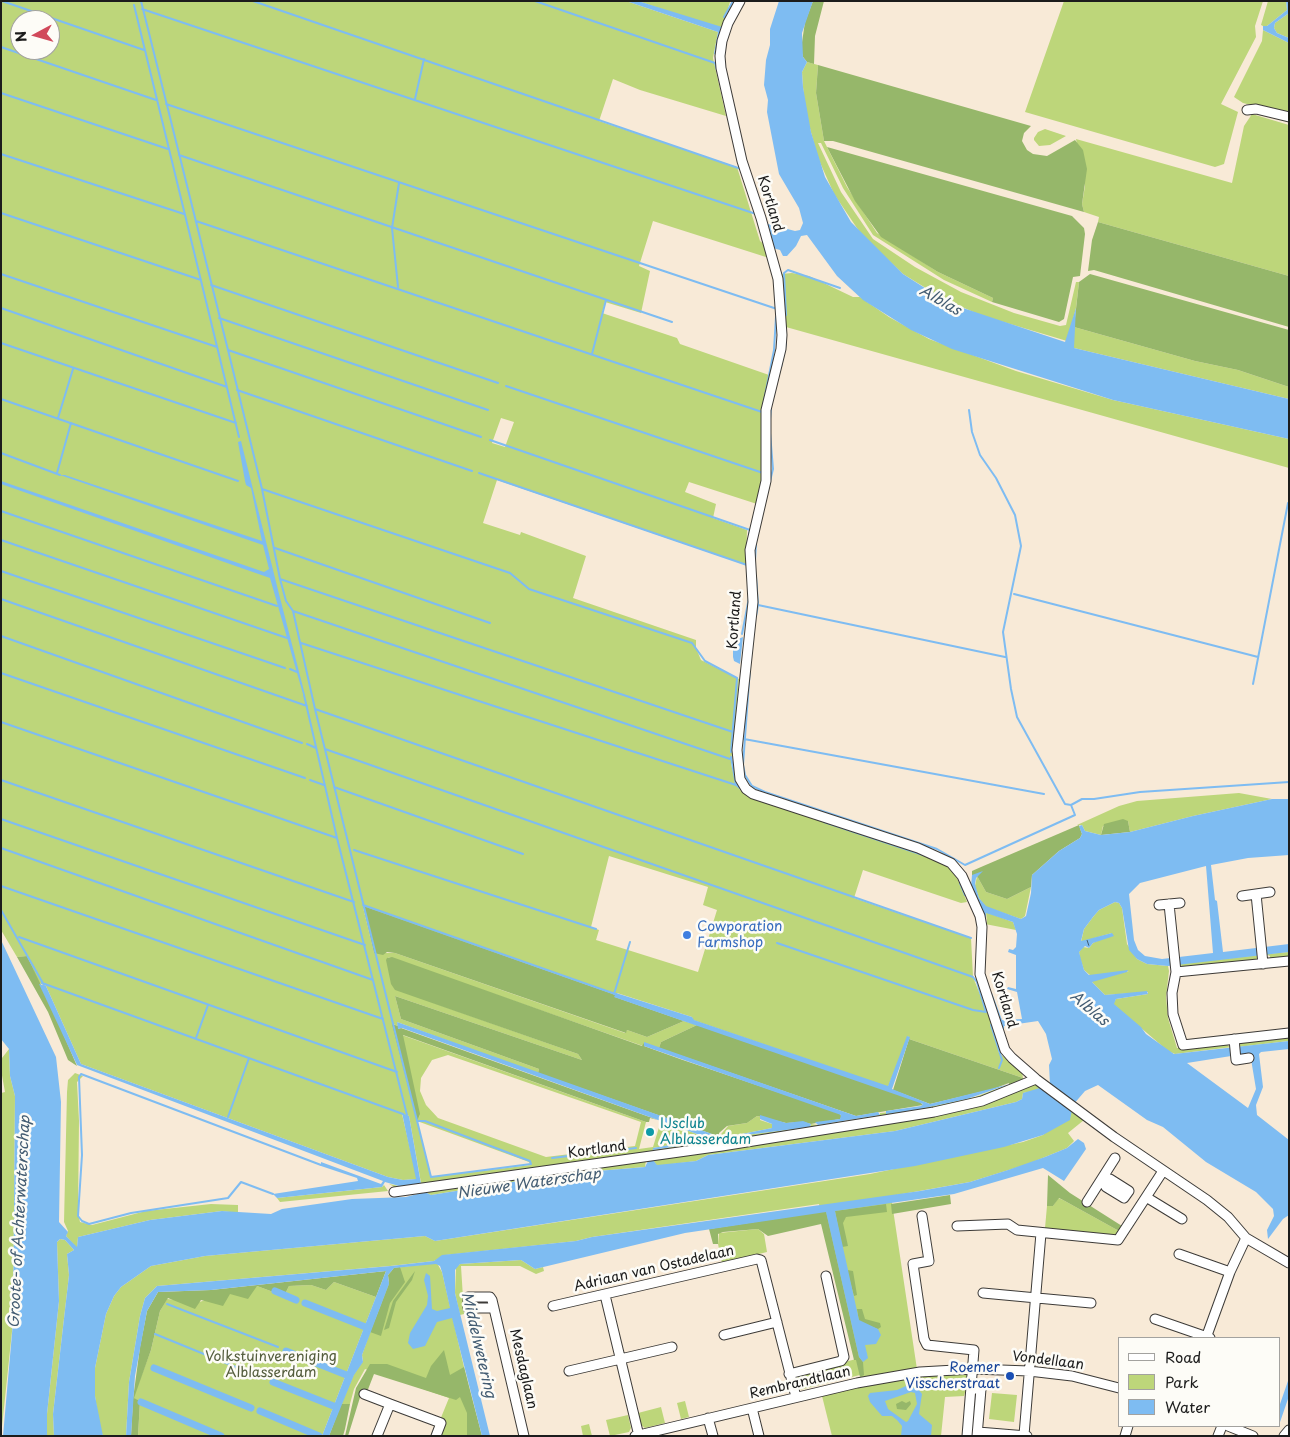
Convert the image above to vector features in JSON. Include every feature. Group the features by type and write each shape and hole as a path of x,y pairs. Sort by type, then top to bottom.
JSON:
{"street":[{"name":"Kortland","path":"394,1192 722,1146 934,1112 982,1101 1040,1082 1005,1050 980,974 982,927 980,916 962,876 956,868 940,856 753,794 746,789 738,771 738,736 753,602 750,550 766,481 766,410 781,349 782,335 778,279 762,218 742,161 721,68 722,41 728,23 739,4"},
{"path":"1247,110 1256,109 1289,117"},
{"path":"1242,896 1270,892"},
{"path":"1256,894 1263,960"},
{"path":"1180,903 1164,904 1176,972 1172,993 1173,1014 1183,1044 1234,1041 1289,1033"},
{"path":"1176,972 1263,960 1289,961"},
{"path":"1234,1041 1236,1060 1249,1058"},
{"path":"1040,1082 1228,1217 1246,1238 1289,1263"},
{"path":"1087,1202 1115,1158"},
{"path":"957,1226 1008,1224 1016,1230 1118,1240 1162,1171"},
{"path":"1102,1178 1110,1179 1129,1190 1127,1194 1144,1200 1182,1219"},
{"path":"922,1216 929,1261 913,1264 924,1339 927,1345 974,1350 966,1436"},
{"path":"971,1389 981,1389 977,1434 1026,1436 1029,1371 1041,1233"},
{"path":"1208,1337 1230,1272 1246,1238"},
{"path":"1180,1254 1230,1272"},
{"name":"Adriaan van Ostadelaan","path":"553,1306 757,1259 762,1260 777,1322"},
{"path":"789,1374 841,1361 844,1357 826,1276"},
{"path":"983,1293 1091,1303"},
{"path":"605,1295 638,1435"},
{"name":"Mesdaglaan","path":"494,1308 524,1436"},
{"path":"1154,1319 1205,1337"},
{"path":"724,1335 777,1322 796,1397"},
{"path":"569,1371 672,1346"},
{"name":"Vondellaan","path":"973,1369 1029,1371 1072,1376 1118,1388"},
{"name":"Rembrandtlaan","path":"638,1435 676,1431 708,1418 796,1397 920,1372 973,1369"},
{"path":"364,1394 441,1424 436,1436"},
{"path":"377,1436 390,1404"},
{"path":"752,1408 759,1436"},
{"path":"708,1418 713,1436"},
{"path":"1234,1427 1253,1436"},
{"path":"1284,1436 1289,1430"}],"green space":[{"path":"1,1 626,1 718,32 713,58 726,116 640,90 613,79 599,121 737,167 760,241 766,246 769,258 653,221 639,266 650,271 641,313 605,302 602,313 677,338 680,344 769,375 762,411 763,482 757,504 689,482 685,492 716,504 713,518 747,530 746,565 497,480 483,523 520,535 521,532 586,556 573,598 696,640 696,648 701,660 739,679 731,764 736,784 740,790 754,799 917,853 948,866 958,880 967,902 961,903 863,870 854,898 971,938 973,977 991,1022 999,1053 1022,1072 1023,1078 909,1039 908,1036 888,1087 693,1020 692,1017 617,993 616,995 363,907 374,953 395,953 625,1033 627,1030 647,1037 684,1021 697,1025 661,1042 659,1048 645,1043 643,1046 388,957 434,1003 578,1054 582,1060 395,996 401,1019 539,1069 538,1073 525,1069 397,1022 398,1026 393,1024 420,1118 402,1035 646,1122 639,1149 653,1147 661,1121 708,1138 653,1148 653,1150 716,1140 728,1126 747,1123 757,1116 760,1117 760,1120 772,1124 772,1128 722,1138 810,1127 811,1124 818,1125 845,1121 880,1115 880,1113 915,1110 975,1097 1007,1085 1008,1089 964,1104 722,1144 720,1138 720,1144 396,1188 389,1184 399,1186 421,1183 409,1116 402,1114 417,1179 403,1180 388,1177 81,1064 46,986 39,983 27,956 17,957 1,930","holes":["501,418 514,422 505,447 492,443","609,856 708,887 703,905 717,910 698,972 596,940 599,930 591,927","448,1055 641,1122 635,1146 546,1157 438,1118 426,1105 420,1091 421,1078 432,1060","417,1121 529,1162 531,1165 431,1177"]},
{"path":"638,1 730,2 722,27 718,28"},
{"path":"813,1 824,1 815,36 814,64 807,62 803,57 801,49 805,22"},
{"path":"1064,1 1263,1 1255,26 1256,37 1221,104 1238,112 1224,164 1215,167 1025,112"},
{"path":"1268,1 1286,1 1287,10 1267,26 1263,26 1261,25"},
{"path":"1289,13 1289,38 1277,33 1274,28 1275,23"},
{"path":"1263,30 1289,43 1289,114 1243,103 1234,97 1262,41"},
{"path":"807,62 818,65 816,93 824,141 847,187 877,233 938,272 993,298 992,302 944,280 873,235 843,188 821,143 818,143 841,192 873,239 915,267 961,292 1014,313 1060,326 1066,325 1076,282 1079,282 1076,308 1067,341 980,315 942,298 903,274 861,234 834,194 818,158 806,114 802,72"},
{"path":"818,65 1031,126 1024,133 1022,141 1027,150 1033,154 1047,156 1075,140 1083,150 1087,169 1082,204 1084,212 833,141 824,141 816,93"},
{"path":"1252,114 1289,125 1289,276 1098,222 1099,217 1084,212 1082,204 1085,186 1076,139 1232,183 1244,126"},
{"path":"1045,129 1066,136 1050,145 1039,146 1034,138 1038,132"},
{"path":"827,147 1072,216 1084,228 1085,234 1080,276 1073,277 1064,319 1059,322 992,302 993,298 938,272 881,237 855,201"},
{"path":"1098,222 1289,276 1289,327 1094,270 1088,271 1092,240"},
{"path":"792,273 809,276 853,297 860,297 889,317 929,339 1016,371 1113,400 1289,439 1289,468 786,327 786,308 781,274"},
{"path":"1090,274 1289,330 1289,387 1238,370 1195,361 1074,327 1079,282"},
{"path":"1074,327 1195,361 1238,370 1289,387 1289,399 1074,348"},
{"path":"1239,793 1272,799 1130,832 1128,821 1103,826 1101,835 1085,831 1082,825 1077,825 1119,806 1137,801"},
{"path":"1123,819 1128,821 1130,832 1101,835 1104,824"},
{"path":"1079,825 1082,834 1080,838 1059,851 1032,875 1031,887 1007,899 986,892 977,876 972,875 972,871"},
{"path":"977,876 986,892 1007,899 1031,887 1025,916 1021,919 986,907 979,898 975,886"},
{"path":"1115,902 1119,903 1122,908 1127,944 1137,959 1147,964 1168,966 1166,997 1168,1018 1177,1048 1227,1043 1228,1046 1232,1047 1175,1054 1168,1051 1113,1004 1116,999 1148,994 1148,992 1105,995 1091,981 1129,971 1091,976 1084,970 1080,958 1079,952 1083,947 1089,948 1093,943 1112,933 1081,942 1084,929 1093,917 1099,910"},
{"path":"363,906 616,995 615,997 684,1021 647,1037 627,1030 626,1033 395,953 387,952 383,955 374,953"},
{"path":"986,912 1013,922 1016,930 985,924 987,922"},
{"path":"1289,952 1289,958 1270,960 1270,956 1265,954"},
{"path":"1259,955 1257,961 1183,970 1182,966 1178,964"},
{"path":"27,956 77,1066 68,1060 48,1012 17,957"},
{"path":"392,957 642,1046 644,1043 644,1046 839,1113 842,1117 840,1119 811,1124 803,1122 786,1123 757,1116 747,1123 727,1126 719,1133 719,1138 716,1138 712,1134 538,1073 539,1069 401,1019 395,996 582,1060 578,1054 395,990 391,984 386,960"},
{"path":"392,1024 398,1026 398,1029 401,1028 658,1120 650,1118 649,1122 646,1122 403,1035 420,1114 417,1121"},
{"path":"697,1025 920,1102 923,1105 856,1116 659,1048 661,1042"},
{"path":"1287,1036 1289,1041 1238,1047 1241,1041"},
{"path":"909,1039 1023,1078 1023,1081 1008,1089 1009,1083 993,1089 930,1104 893,1090"},
{"path":"9,1049 10,1076 15,1096 13,1322 1,1436 1,1093 5,1092 1,1070 2,1058"},
{"path":"75,1073 83,1076 77,1082 79,1121 78,1212 80,1222 92,1225 146,1211 211,1204 238,1205 238,1213 222,1211 150,1220 78,1237 77,1248 66,1236 68,1231 64,1222 67,1092 68,1080"},
{"path":"1037,1083 1044,1089 1023,1093 1022,1099 1016,1102 895,1131 708,1155 696,1161 657,1166 653,1160 959,1110"},
{"path":"1071,1110 1084,1120 1068,1133 1074,1141 1067,1148 1028,1164 970,1182 891,1196 918,1376 968,1371 967,1374 970,1374 964,1396 945,1397 941,1436 832,1436 822,1396 864,1386 860,1375 799,1390 793,1379 797,1375 856,1359 819,1204 592,1237 576,1241 446,1255 434,1261 157,1286 145,1298 140,1316 129,1382 126,1436 103,1436 99,1426 95,1396 95,1368 106,1314 114,1296 121,1287 151,1266 205,1256 425,1236 435,1241 870,1174 1023,1142 1043,1135"},
{"path":"646,1160 645,1167 562,1174 431,1195 425,1192"},
{"path":"1048,1175 1070,1193 1122,1226 1119,1231 1059,1198 1053,1206 1047,1206"},
{"path":"384,1185 388,1191 280,1202 277,1198 382,1187"},
{"path":"950,1195 951,1204 892,1214 891,1204"},
{"path":"1058,1198 1119,1231 1116,1235 1045,1228 1047,1206 1053,1206"},
{"path":"886,1204 887,1212 846,1217 843,1223 848,1246 842,1247 835,1211"},
{"path":"826,1211 859,1357 863,1362 864,1375 860,1377 856,1360 854,1360 821,1224 768,1236 758,1229 723,1232 718,1234 718,1244 713,1244 709,1229"},
{"path":"758,1229 764,1234 767,1252 722,1263 718,1244 719,1233"},
{"path":"60,1239 65,1240 74,1250 67,1254 69,1275 53,1414 54,1436 47,1436 47,1414 59,1301 57,1242"},
{"path":"521,1260 535,1269 543,1267 544,1271 536,1274 520,1266 461,1266 464,1314 460,1315 455,1293 456,1267 460,1264"},
{"path":"437,1263 442,1272 480,1436 439,1436 440,1420 449,1398 365,1369 354,1389 350,1404 341,1404 354,1374 363,1361 362,1355 370,1332 372,1332 393,1268"},
{"path":"400,1267 405,1282 390,1303 381,1336 370,1332 389,1284 388,1275 394,1268"},
{"path":"847,1270 853,1271 857,1295 854,1296"},
{"path":"386,1271 376,1297 334,1282 326,1290 311,1285 289,1286 284,1296 257,1286 248,1299 230,1294 223,1306 201,1300 195,1309 168,1298 160,1311 151,1350 134,1398 140,1401 138,1436 131,1436 133,1399 140,1347 147,1311 158,1292 211,1290"},
{"path":"415,1271 412,1280 396,1302 389,1328 384,1330 393,1301"},
{"name":"Volkstuinvereniging Alblasserdam","path":"334,1282 376,1297 322,1436 138,1436 140,1401 133,1398 151,1350 160,1311 167,1299 199,1302 257,1286 284,1296 289,1286 311,1285 326,1290"},
{"path":"857,1309 862,1309 865,1319 880,1323 881,1327 878,1329 859,1321"},
{"path":"444,1350 450,1375 464,1367 482,1436 467,1436 467,1413 460,1397 456,1400 374,1374 367,1392 362,1391 348,1436 345,1436 356,1388 370,1364 387,1364 426,1378 431,1366"},
{"path":"992,1393 1017,1395 1014,1422 989,1419"},
{"path":"685,1401 689,1417 681,1419 677,1403"},
{"path":"902,1401 906,1403 910,1401 911,1404 906,1410 897,1409 896,1404"},
{"path":"341,1404 350,1404 343,1436 329,1436"},
{"path":"661,1407 665,1423 645,1428 641,1425 638,1413"},
{"path":"628,1415 631,1428 629,1432 610,1436 606,1420"},
{"path":"589,1424 592,1436 583,1436 581,1426"}],"water":[{"path":"626,1 638,1 722,27 716,55 714,54 718,32"},
{"name":"Alblas","path":"779,1 813,1 802,33 803,57 807,62 802,72 803,87 811,132 825,177 851,222 903,274 928,290 963,308 1065,342 1076,308 1074,348 1289,399 1289,439 1113,400 952,349 911,330 863,300 837,276 807,235 801,236 796,246 787,256 783,256 780,250 773,248 765,223 795,231 800,230 803,223 799,208 779,174 767,112 768,100 764,85 766,60 770,45 770,29"},
{"path":"1286,1 1289,1 1289,13 1275,23 1274,28 1277,33 1289,38 1289,43 1263,30 1263,26 1267,26 1287,10"},
{"path":"241,441 305,695 303,694 270,578 1,484 1,481 264,572 269,569 263,545 60,475 65,475 262,541 251,488 246,485 245,481 238,442"},
{"path":"743,637 740,664 734,661 733,644 736,640"},
{"path":"1272,799 1289,799 1289,855 1248,858 1211,865 1223,952 1289,944 1289,952 1168,966 1147,964 1137,959 1129,950 1122,908 1119,903 1115,902 1099,910 1084,929 1081,941 1112,933 1114,936 1093,943 1089,948 1085,946 1079,952 1084,970 1089,975 1128,970 1127,972 1092,982 1105,995 1147,991 1148,994 1116,999 1114,1004 1141,1027 1146,1034 1174,1054 1289,1041 1289,1049 1261,1052 1259,1054 1263,1087 1256,1105 1257,1115 1289,1140 1289,1215 1283,1219 1268,1239 1267,1230 1274,1216 1273,1209 1256,1192 1206,1162 1163,1127 1147,1120 1098,1085 1085,1091 1073,1105 1070,1120 1043,1135 1004,1147 915,1166 435,1241 425,1236 205,1256 151,1266 121,1287 114,1296 106,1314 95,1368 95,1396 103,1436 54,1436 53,1414 69,1275 67,1254 74,1250 65,1240 60,1239 57,1242 59,1301 47,1414 47,1436 3,1436 13,1322 15,1096 10,1076 9,1049 1,1039 1,940 56,1057 61,1102 59,1222 68,1232 66,1236 77,1247 78,1237 150,1220 222,1211 271,1214 282,1209 352,1199 406,1197 425,1192 431,1195 562,1174 645,1167 648,1161 653,1160 657,1165 696,1161 708,1155 895,1131 1016,1102 1022,1099 1023,1093 1050,1085 1049,1065 1052,1059 1046,1034 1038,1021 1004,1026 1004,1033 1000,1024 989,993 992,993 1002,1020 1022,1019 1017,992 1007,989 1008,987 1016,989 1016,955 1008,952 1009,949 1013,950 1016,947 1017,934 1013,922 986,913 986,922 971,887 972,875 983,871 976,878 975,884 979,898 986,906 1021,919 1026,916 1031,893 1032,875 1059,851 1080,838 1082,834 1079,826 1082,825 1085,831 1101,835 1130,832","holes":["1206,866 1213,953 1162,959 1145,956 1138,950 1134,940 1129,894 1140,883","1250,1053 1256,1089 1248,1108 1187,1063"]},
{"path":"39,984 46,986 81,1064 388,1177 403,1180 416,1179 402,1113 409,1116 421,1184 399,1186 385,1182 382,1187 277,1198 273,1194 358,1181 357,1178 321,1166 321,1162 381,1184 383,1181 77,1065"},
{"path":"616,993 692,1017 694,1020 888,1086 907,1036 910,1037 892,1089 930,1104 1010,1084 967,1099 886,1114 886,1111 921,1106 923,1104 614,997"},
{"path":"397,1022 712,1134 716,1140 653,1150 653,1148 708,1138 402,1028 398,1029"},
{"path":"644,1042 856,1116 878,1112 880,1115 818,1125 815,1122 840,1119 841,1115 644,1046"},
{"path":"760,1115 786,1123 803,1121 811,1124 810,1127 722,1138 772,1128 772,1124 760,1119"},
{"path":"1078,1139 1084,1143 1086,1149 1064,1181 1043,1168 954,1194 835,1211 859,1320 878,1329 881,1335 876,1344 865,1345 868,1358 863,1362 859,1357 826,1212 685,1233 535,1269 521,1260 460,1264 455,1270 455,1293 490,1436 482,1436 452,1318 437,1322 425,1346 413,1349 408,1343 410,1333 427,1305 428,1296 424,1280 426,1273 430,1276 432,1309 437,1311 450,1308 442,1272 440,1266 436,1264 394,1268 388,1275 389,1284 362,1355 363,1362 354,1375 329,1436 322,1436 386,1271 211,1290 158,1292 147,1311 135,1376 131,1436 126,1436 129,1382 140,1316 145,1298 157,1286 434,1261 442,1255 576,1241 592,1237 920,1191 970,1182 1008,1170 1067,1148"},
{"path":"1289,1378 1289,1396 1280,1422 1280,1404"},
{"path":"906,1386 918,1389 922,1394 919,1414 932,1425 931,1436 901,1436 902,1426 892,1416 882,1416 870,1402 868,1396 870,1393 897,1390","holes":["911,1392 915,1393 917,1404 908,1421 906,1422 888,1409 885,1401"]}],"waterway":[{"path":"2,1 144,50"},
{"path":"141,1 262,489 280,579 286,601 293,611 315,709 431,1177 531,1164 530,1161 425,1121 419,1121"},
{"path":"253,1 741,169"},
{"path":"535,1 715,63 717,70"},
{"path":"724,17 733,1"},
{"path":"134,5 239,437"},
{"path":"142,9 756,214"},
{"path":"1,47 156,100"},
{"path":"415,99 424,59"},
{"path":"1,93 168,149"},
{"path":"166,104 777,309"},
{"path":"1,154 184,214"},
{"path":"179,155 672,322"},
{"path":"398,287 392,228 399,183"},
{"path":"1,213 201,280"},
{"path":"196,221 762,412"},
{"path":"786,315 784,273 788,270 840,288"},
{"path":"1,274 217,347"},
{"path":"211,285 498,383"},
{"path":"592,354 606,300"},
{"path":"1,308 227,387"},
{"path":"763,406 774,350 776,317"},
{"path":"219,318 488,410"},
{"path":"1,343 236,423"},
{"path":"781,367 786,343"},
{"path":"228,350 481,437"},
{"path":"58,418 73,369"},
{"path":"506,386 763,473"},
{"path":"237,390 472,471"},
{"path":"1,399 238,481"},
{"path":"770,419 771,408"},
{"path":"969,410 972,432 980,455 996,478 1015,515 1021,546 1003,632 1017,717 1065,804 1071,805 1082,799 1140,792 1289,782"},
{"path":"57,473 71,423"},
{"path":"770,433 773,469 770,481"},
{"path":"490,440 750,530"},
{"path":"1,453 60,475"},
{"path":"479,473 747,565"},
{"path":"262,489 510,573 529,589 692,643 705,661 737,678 731,752"},
{"path":"1253,684 1288,503"},
{"path":"1,511 277,606"},
{"path":"749,534 752,524"},
{"path":"1,540 287,638"},
{"path":"755,561 756,544"},
{"path":"275,548 490,623"},
{"path":"1,571 285,668"},
{"path":"756,576 758,605 756,616"},
{"path":"280,579 733,732"},
{"path":"1014,594 1258,657"},
{"path":"742,634 749,598"},
{"path":"1,599 307,706"},
{"path":"758,605 1005,657"},
{"path":"293,611 730,759"},
{"path":"1,636 302,743"},
{"path":"301,643 736,785"},
{"path":"750,668 743,765 745,775 752,786 765,792 937,849 965,865 1075,815 1071,805"},
{"path":"290,669 297,672"},
{"path":"1,673 305,778"},
{"path":"304,695 337,838 407,1115"},
{"path":"315,709 971,938"},
{"path":"1,722 337,838"},
{"path":"744,739 1044,794"},
{"path":"307,744 316,748"},
{"path":"325,749 973,977 977,982 986,1012 973,1010 777,943"},
{"path":"731,757 736,785 741,789"},
{"path":"1,780 354,902"},
{"path":"310,780 324,785"},
{"path":"334,787 523,854"},
{"path":"1,819 365,945"},
{"path":"824,822 926,856"},
{"path":"1,848 373,980"},
{"path":"354,850 596,929"},
{"path":"960,883 965,895"},
{"path":"1,886 383,1019"},
{"path":"363,905 618,995"},
{"path":"1,910 44,985"},
{"path":"19,937 397,1072"},
{"path":"614,994 630,942"},
{"path":"42,983 403,1114"},
{"path":"196,1038 208,1005"},
{"path":"991,1025 1002,1060 999,1068"},
{"path":"228,1117 249,1058"},
{"path":"273,1194 241,1182 228,1198 131,1213 89,1224 82,1221 78,1216 82,1155 79,1077 81,1074 321,1165"},
{"path":"552,1158 636,1148"},
{"path":"275,1291 296,1300"},
{"path":"305,1303 368,1328"},
{"path":"167,1304 278,1347"},
{"path":"155,1334 265,1379"},
{"path":"286,1351 349,1376"},
{"path":"154,1368 251,1408"},
{"path":"273,1382 336,1407"},
{"path":"141,1402 221,1436"},
{"path":"260,1411 319,1436"}],"ferry route":[{"path":"1087,940 1089,946"}],"place":[{"name":"Cowporation Farmshop","path":"687,935"},
{"name":"IJsclub Alblasserdam","path":"650,1132"},
{"name":"Roemer Visscherstraat","path":"1010,1376"}],"water label":[{"name":"Nieuwe Waterschap","path":"529,1184"},
{"name":"Groote- of Achterwaterschap","path":"20,1222"},
{"name":"Middelwetering","path":"478,1345"}]}
